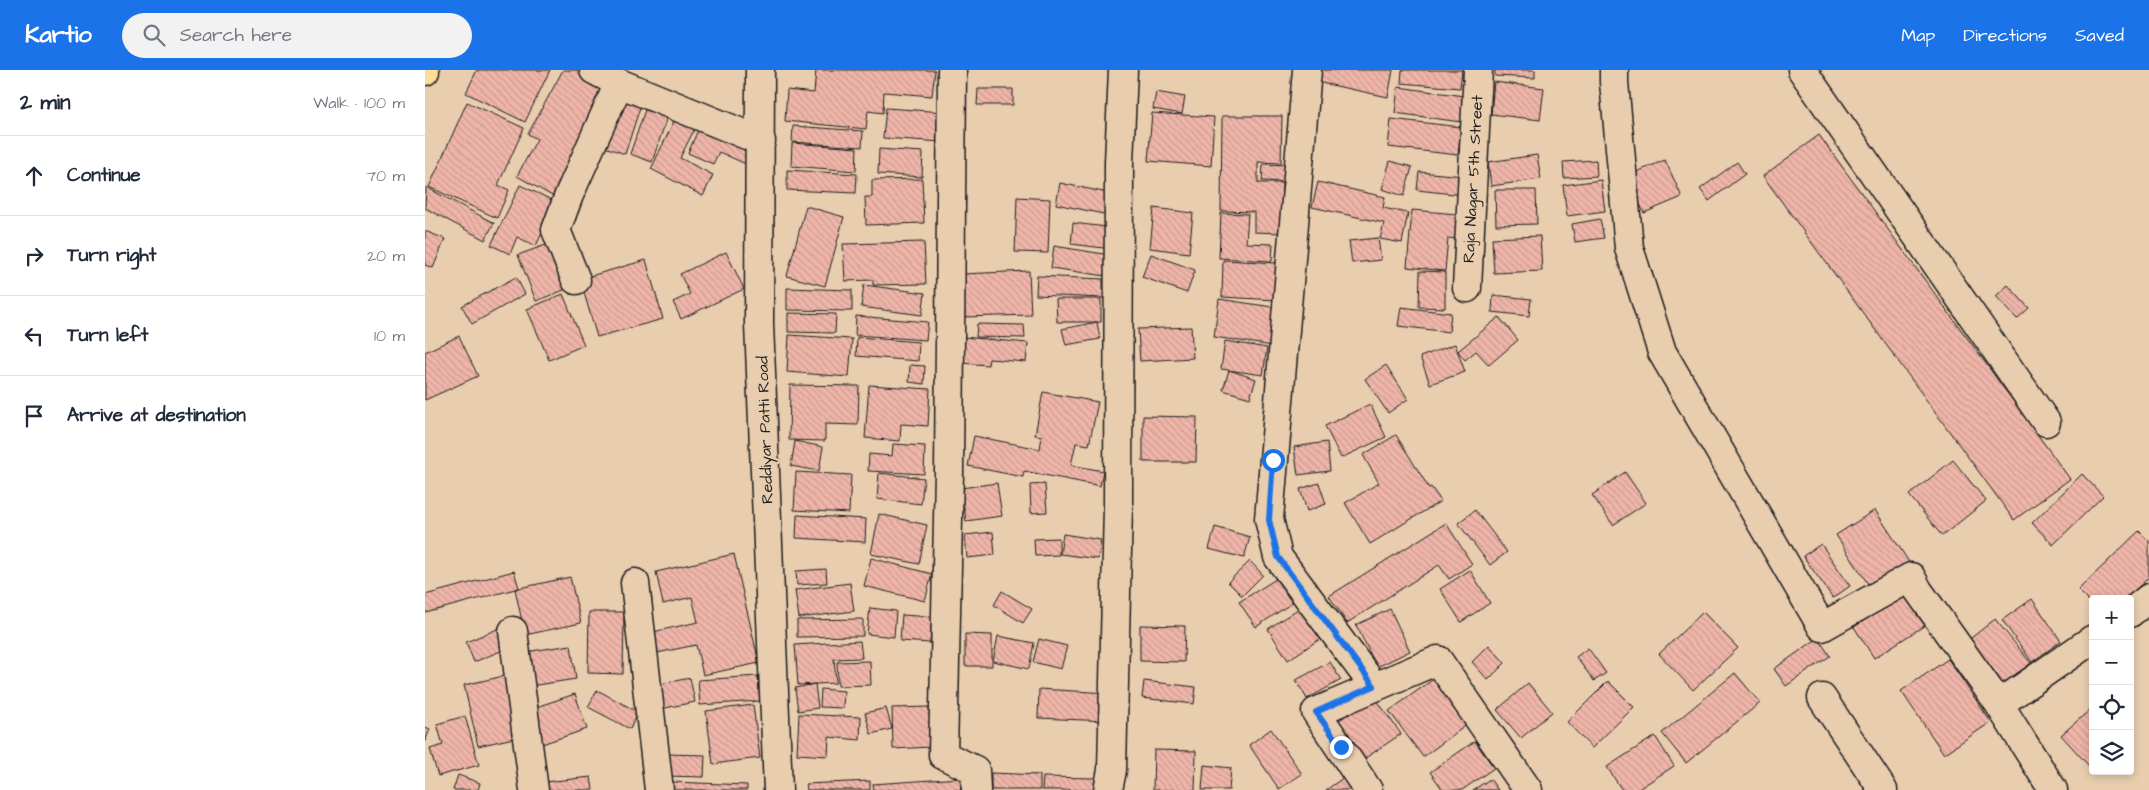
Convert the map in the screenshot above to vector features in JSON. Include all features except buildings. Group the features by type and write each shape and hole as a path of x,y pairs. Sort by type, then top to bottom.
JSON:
{"street":[{"path":"594,70 619,83 761,141"},
{"name":"Reddiyar Patti Road","path":"760,70 759,324 778,790"},
{"path":"952,70 949,472 943,755 975,770 976,790"},
{"path":"1107,790 1112,770 1117,545 1119,172 1123,70"},
{"path":"1307,70 1269,520 1278,557 1374,686"},
{"name":"Raja Nagar 5th Street","path":"1467,288 1478,70"},
{"path":"1614,70 1629,248 1662,352 1822,627 1911,577 1918,590 1999,704 2053,790"},
{"path":"1802,70 2046,422"},
{"path":"576,280 556,230 569,195 619,83"},
{"path":"635,583 659,790"},
{"path":"2134,610 2149,598"},
{"path":"513,631 534,790"},
{"path":"1999,704 2092,640"},
{"path":"1368,790 1316,712 1438,660 1528,790"},
{"path":"1822,698 1883,790"}],"route":[{"path":"1273,460 1269,520 1278,557 1374,686 1316,712 1341,747"}]}
